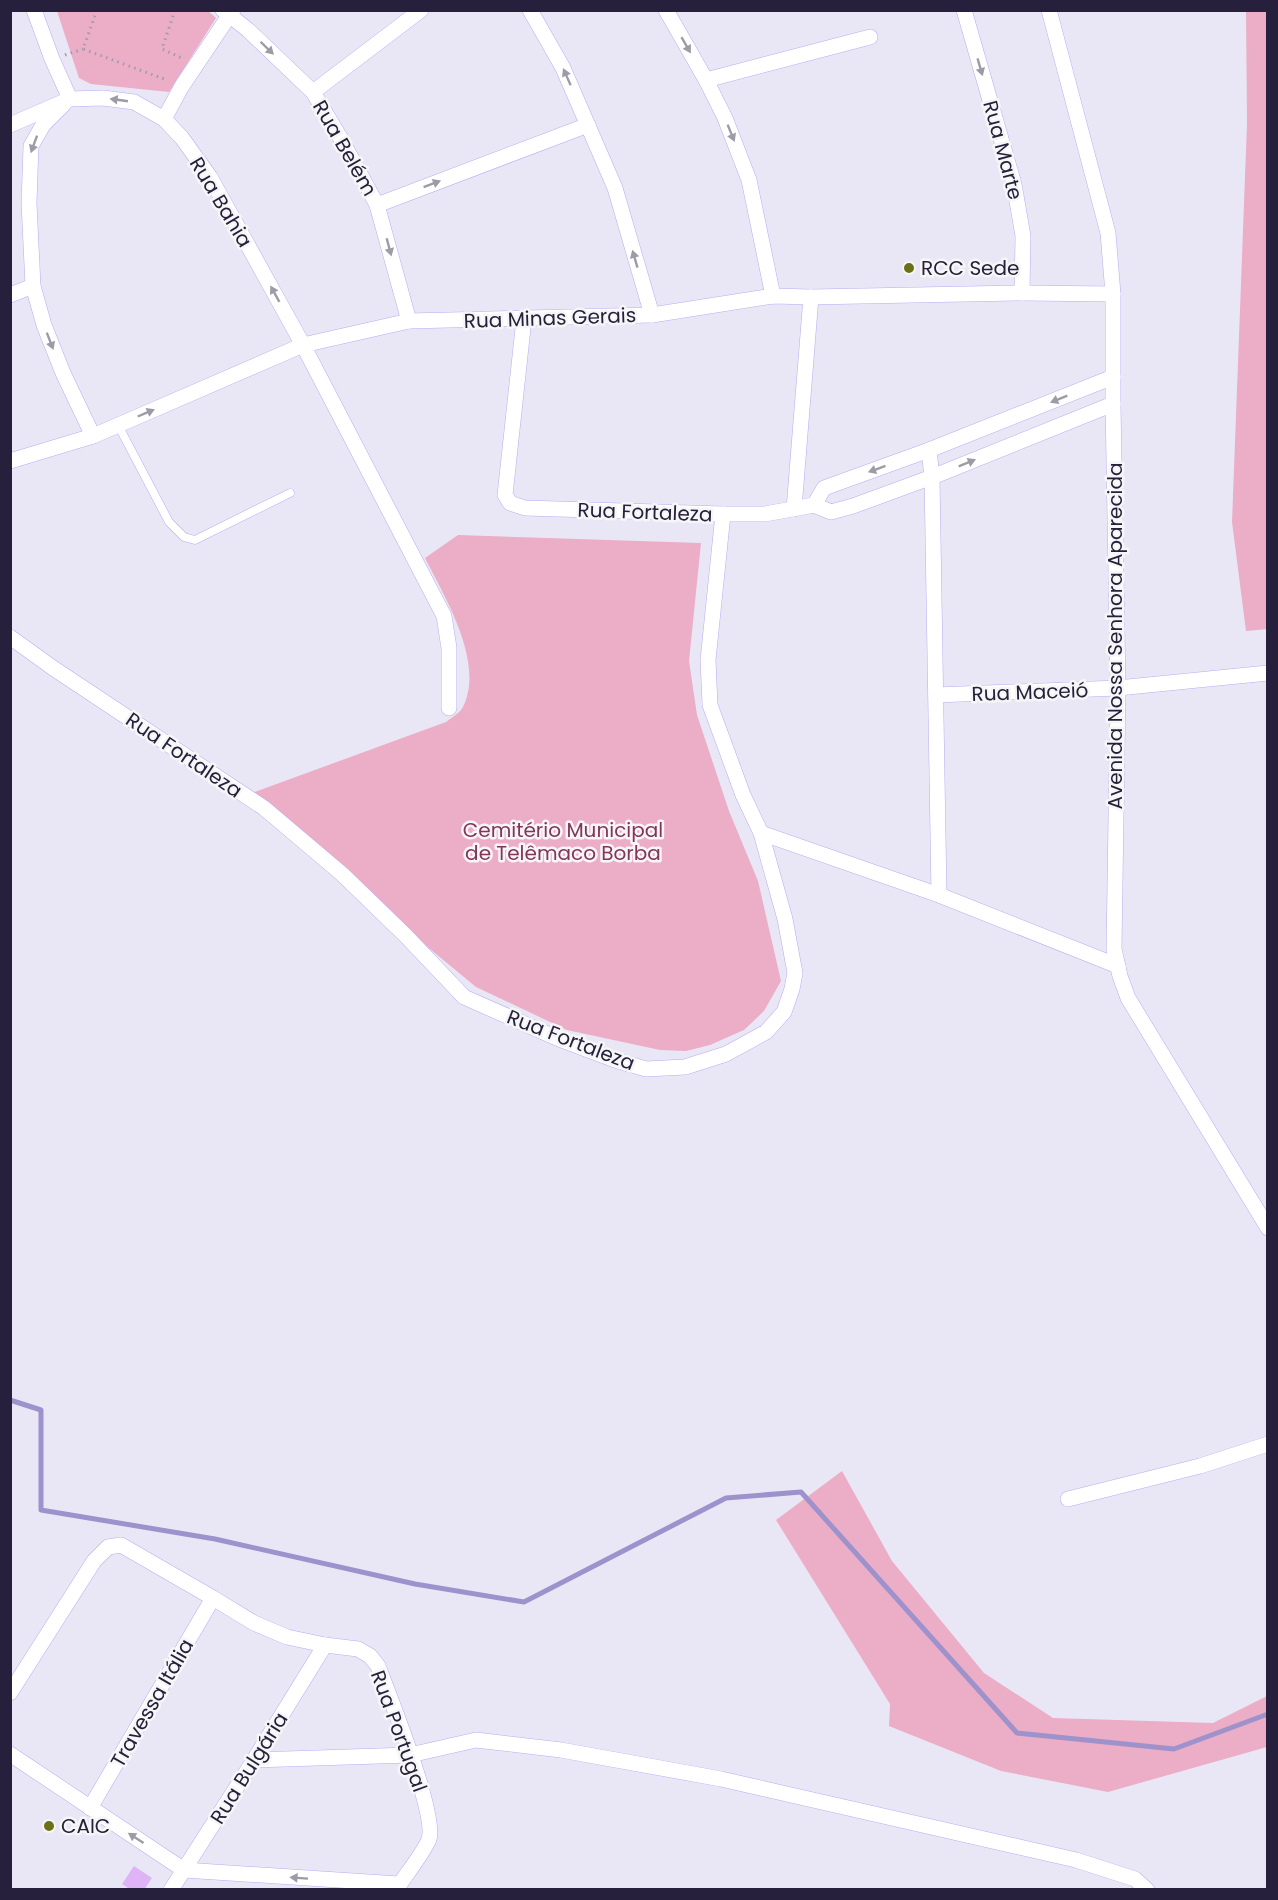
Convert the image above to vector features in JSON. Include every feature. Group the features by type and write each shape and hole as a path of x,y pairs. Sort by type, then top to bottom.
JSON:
{"street":[{"path":"34,10 69,99"},
{"path":"313,92 421,10"},
{"path":"530,10 563,68 615,188 652,315"},
{"path":"666,10 725,118 749,180 773,296"},
{"name":"Rua Marte","path":"964,10 1014,184 1023,236 1022,293"},
{"name":"Avenida Nossa Senhora Aparecida","path":"1049,10 1108,233 1113,294 1118,688 1114,949 1128,998 1268,1228"},
{"path":"164,119 229,12"},
{"name":"Rua Belém","path":"229,12 313,92 377,205 409,321"},
{"path":"706,80 870,37"},
{"name":"Rua Bahia","path":"69,99 103,98 135,102 164,119 182,138 210,177 303,345 444,616 449,648 449,708"},
{"path":"10,125 69,99"},
{"path":"69,99 43,125 31,146 29,203 33,286 44,325 63,373 93,436"},
{"path":"377,205 588,125"},
{"path":"10,295 33,286"},
{"name":"Rua Minas Gerais","path":"10,461 93,436 303,345 409,321 524,320 652,315 773,296 1113,294"},
{"path":"794,509 811,297"},
{"name":"Rua Fortaleza","path":"10,637 264,808 342,874 464,997 560,1039 646,1069 685,1067 726,1054 766,1032 784,1012 795,973 785,919 761,833 743,795 710,705 708,660 723,514 525,508 510,503 505,495 524,320"},
{"path":"814,505 824,488 929,450 1113,377"},
{"path":"723,514 765,514 814,505 827,512 840,510 932,477 1113,404"},
{"path":"929,450 932,477 939,895"},
{"name":"Rua Maceió","path":"936,695 1118,688 1268,673"},
{"path":"761,833 939,895 1118,966"},
{"path":"1068,1499 1200,1466 1268,1444"},
{"name":"Rua Portugal","path":"10,1693 94,1562 108,1547 121,1545 254,1623 287,1637 358,1649 370,1656 378,1666 410,1755 431,1827 429,1840 397,1887"},
{"name":"Travessa Itália","path":"90,1808 213,1598"},
{"name":"Rua Bulgária","path":"171,1890 325,1645"},
{"path":"254,1760 410,1755 476,1740 561,1750 686,1773 1076,1860 1135,1879 1147,1890"},
{"path":"10,1754 184,1870 397,1887"}],"lane":[{"path":"118,425 169,522 184,537 195,540 290,493"}],"path":[{"path":"97,10 83,49 182,86"},
{"path":"175,10 162,49 197,64"}],"green space":[{"path":"207,10 216,18 169,92 91,84 79,78 57,11"},
{"path":"1246,11 1268,11 1268,629 1246,631 1232,522 1247,124"},
{"name":"Cemitério Municipal de Telêmaco Borba","path":"458,535 701,543 689,661 697,715 729,811 758,881 781,981 764,1011 744,1030 710,1045 686,1051 660,1050 567,1030 476,987 407,930 252,793 446,722 462,709 469,689 466,651 452,611 425,558"},
{"path":"842,1471 892,1561 984,1673 1053,1718 1213,1723 1267,1696 1267,1747 1108,1792 1001,1771 889,1726 890,1704 776,1520"}],"building":[{"path":"134,1866 152,1878 144,1890 131,1890 122,1884"}],"waterway":[{"path":"10,1400 41,1410 41,1510 215,1539 415,1584 524,1602 726,1498 801,1492 1017,1733 1174,1749 1268,1714"}],"place":[{"name":"RCC Sede","path":"909,268"},
{"name":"CAIC","path":"49,1826"}]}
